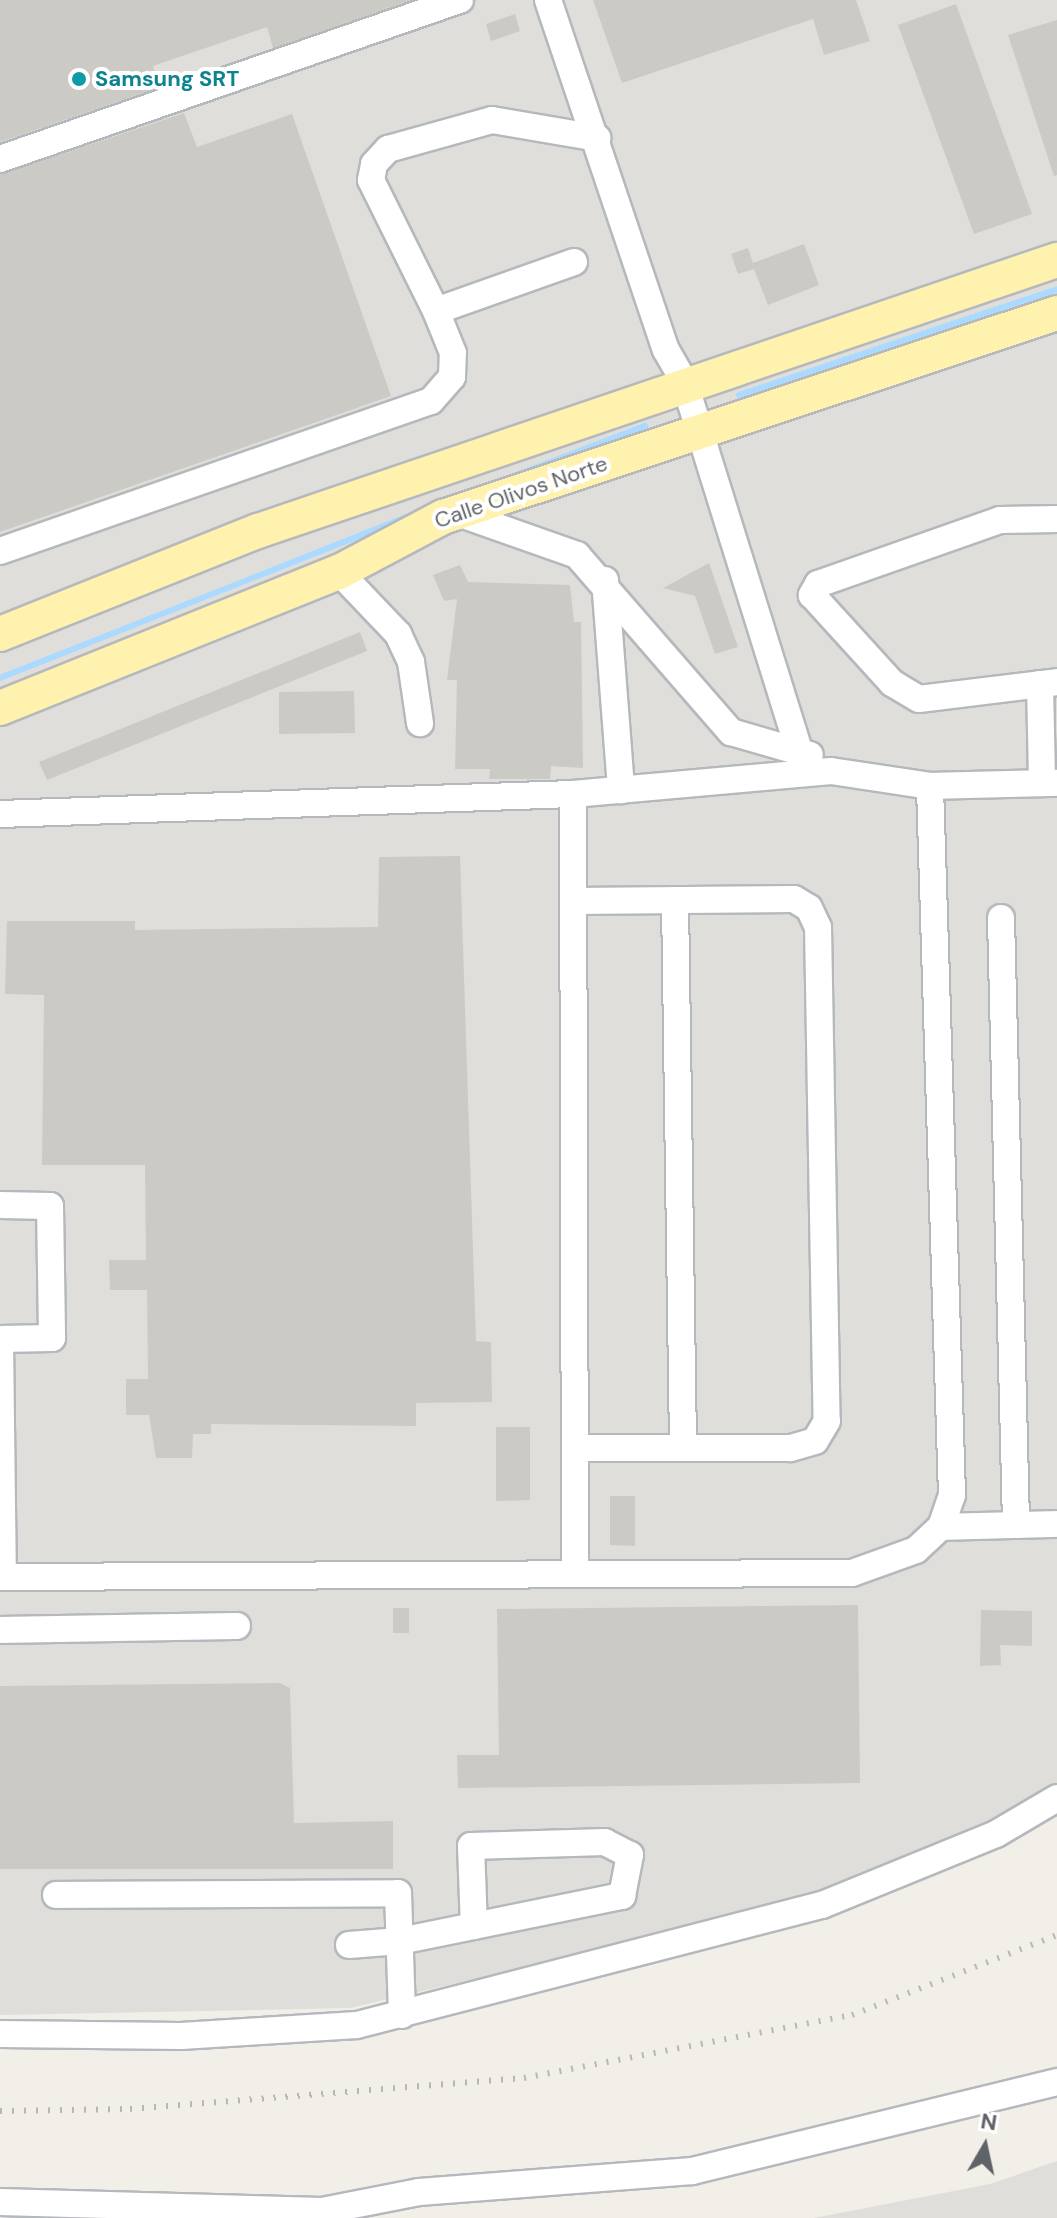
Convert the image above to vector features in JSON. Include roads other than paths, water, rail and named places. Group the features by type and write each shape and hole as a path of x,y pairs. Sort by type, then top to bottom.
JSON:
{"main road":[{"path":"0,634 197,553 684,381 1057,260"},
{"name":"Calle Olivos Norte","path":"0,708 339,572 458,513 1057,313"}],"street":[{"path":"0,159 460,0"},
{"path":"548,0 666,350 684,381 798,747"},
{"path":"0,551 431,401 452,377 453,353 436,311 371,180 374,164 388,149 492,120 597,138"},
{"path":"436,311 574,262"},
{"path":"458,513 577,555 605,580 731,732 798,747 831,771"},
{"path":"0,814 573,794 831,771 930,786 1050,783 1048,683 919,699 892,683 812,595 818,584 1000,520 1057,519"},
{"path":"339,572 398,634 411,662 420,723"},
{"path":"605,580 621,790"},
{"path":"0,1205 50,1206 52,1338 0,1340 2,1577 852,1573 916,1550 941,1527 952,1495 930,786"},
{"path":"573,794 575,1574"},
{"path":"574,901 794,899 809,908 818,927 827,1406 815,1441 683,1448 575,1448"},
{"path":"675,900 683,1448"},
{"path":"1001,918 1016,1525"},
{"path":"941,1527 1057,1524"},
{"path":"0,1630 237,1626"},
{"path":"0,2034 181,2036 357,2025 402,2015 822,1905 996,1834 1057,1798"},
{"path":"349,1945 400,1941 474,1926 622,1896 630,1855 605,1842 471,1846 474,1926"},
{"path":"56,1895 398,1893 402,2015"},
{"path":"0,2202 319,2214 419,2192 692,2171 1057,2082"}],"waterway":[{"path":"739,395 1057,289"},
{"path":"506,479 645,426"},
{"path":"0,678 410,516"}],"railway":[{"path":"0,2111 130,2109 524,2078 852,2015 1057,1935"}],"place":[{"name":"Samsung SRT","path":"79,79"}]}
